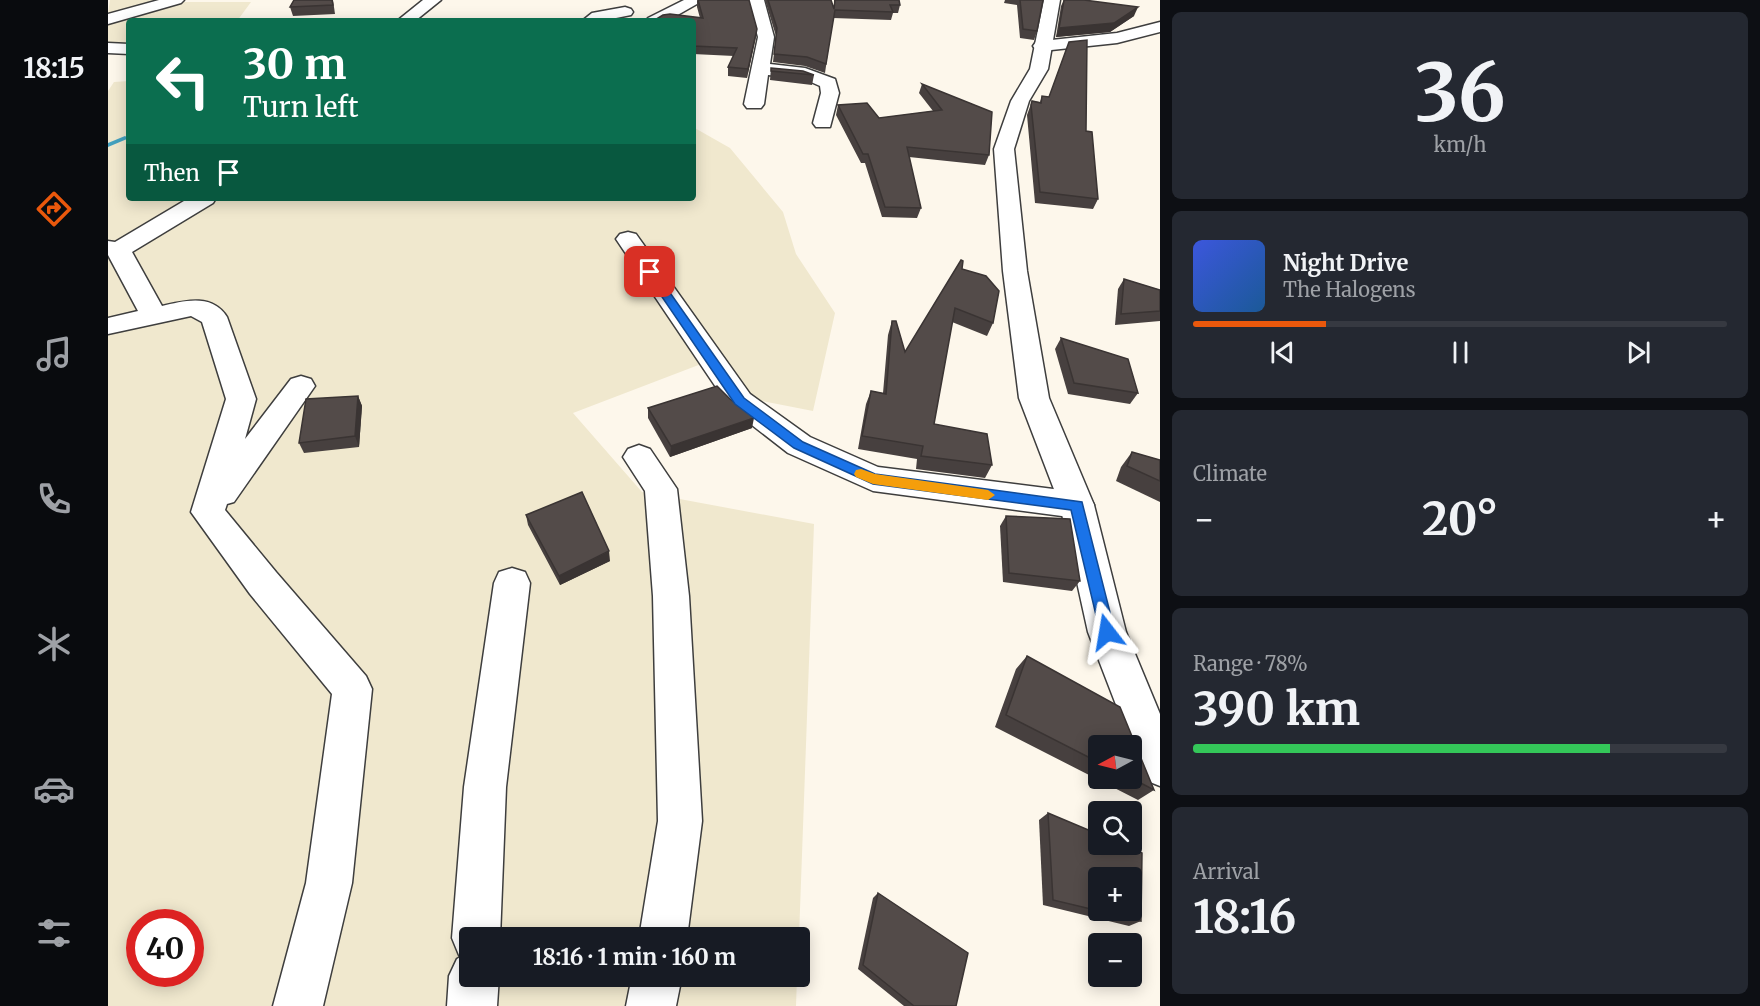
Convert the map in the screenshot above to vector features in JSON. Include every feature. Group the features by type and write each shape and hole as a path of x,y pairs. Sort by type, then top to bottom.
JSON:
{"street":[{"path":"108,19 176,0"},
{"path":"409,18 433,0"},
{"path":"613,0 629,17"},
{"path":"660,18 696,0"},
{"path":"754,104 766,37 756,0"},
{"path":"1052,0 1039,69 1020,101 1004,149 1008,207 1034,398 1077,506 1107,632 1160,765"},
{"path":"595,18 598,16 629,17"},
{"path":"1042,46 1080,44 1142,33 1160,27"},
{"path":"108,48 126,49"},
{"path":"761,69 805,73 829,83 830,93 823,123"},
{"path":"154,316 113,249 200,201"},
{"path":"628,239 740,401 799,445 873,479 1077,506"},
{"path":"108,326 194,308 214,317 241,399 208,512"},
{"path":"208,512 301,386"},
{"path":"639,457 661,489 671,596 680,820 665,927"},
{"path":"208,512 263,583 352,689 329,883 298,1006"},
{"path":"477,927 485,787 512,583"},
{"path":"472,1006 473,987"},
{"path":"651,1006 655,987"}],"shaded area":[{"path":"110,0 251,2 239,18 126,18 126,44 108,44 108,23 131,15 108,13"},
{"path":"126,81 126,201 696,201 696,129 730,148 783,212 796,254 835,313 813,411 746,398 709,361 573,413 642,492 814,524 799,927 459,927 459,987 797,987 796,1006 108,1006 108,91 114,82"}],"building":[{"path":"294,0 332,0 333,5 290,7"},
{"path":"698,0 749,0 757,29 748,69 728,67 737,48 696,46 696,18 658,18 670,14 703,18"},
{"path":"768,0 831,0 834,9 835,0 899,0 900,5 890,5 893,12 835,10 826,64 807,57 774,54 777,28"},
{"path":"1020,0 1043,0 1037,31 1023,29"},
{"path":"1064,0 1084,0 1138,7 1114,23 1059,28"},
{"path":"1087,40 1086,131 1092,132 1098,199 1040,192 1031,105 1032,101 1041,103 1042,96 1049,97 1069,42"},
{"path":"771,68 803,71 814,75 771,71"},
{"path":"922,84 992,112 989,155 907,147 921,208 885,207 868,154 863,154 838,105 867,103 879,118 942,110"},
{"path":"961,260 963,261 962,269 986,276 999,291 993,323 955,308 934,424 987,434 992,465 921,456 923,446 862,436 871,391 886,394 892,321 896,321 905,352"},
{"path":"1124,279 1160,290 1160,311 1121,314"},
{"path":"1061,338 1128,359 1138,393 1074,383"},
{"path":"717,386 754,418 671,446 648,408"},
{"path":"358,396 355,436 299,443 306,399"},
{"path":"1132,452 1160,460 1160,481 1127,466"},
{"path":"582,492 609,551 559,576 526,515"},
{"path":"1006,516 1070,519 1080,581 1009,573"},
{"path":"1027,656 1120,707 1131,735 1088,735 1088,757 1006,715"},
{"path":"1142,761 1154,790 1142,784"},
{"path":"1048,813 1088,830 1088,855 1142,855 1142,867 1088,867 1088,908 1053,900"},
{"path":"878,893 968,953 956,1006 914,1006 863,965"}],"waterway":[{"path":"108,145 125,138"}],"slow traffic":[{"path":"861,474 873,479 988,495"}],"route":[{"path":"650,272 740,401 799,445 873,479 1077,506 1107,632"}]}
